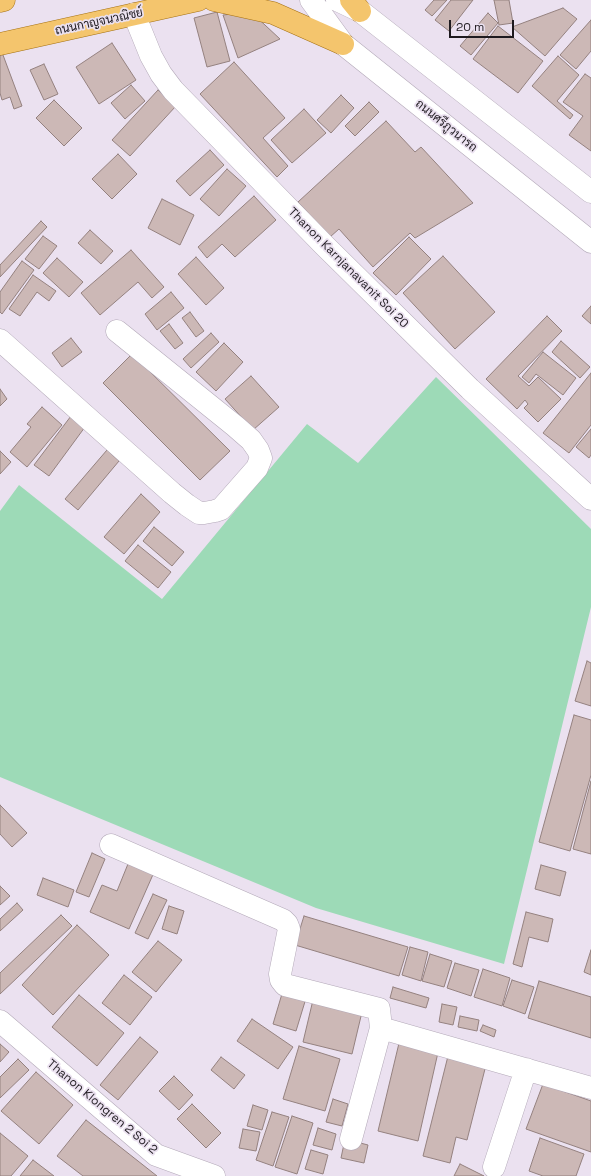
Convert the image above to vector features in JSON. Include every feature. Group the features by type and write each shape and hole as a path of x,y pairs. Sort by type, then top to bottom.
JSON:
{"main road":[{"path":"0,1 4,0"},
{"name":"ถนนกาญจนวณิชย์","path":"0,44 198,0"},
{"path":"214,0 273,13 342,44"}],"street":[{"name":"ถนนศรีภูวนารถ","path":"311,0 342,44 591,242"},
{"path":"337,0 355,6 591,192"},
{"name":"Thanon Karnjanavanit Soi 20","path":"134,14 151,56 161,74 173,90 324,245 470,389 591,499"},
{"path":"0,340 8,358 187,506 199,513 221,509 259,464 261,458 258,450 251,440 235,426 117,331"},
{"path":"111,844 281,918 288,924 289,929 280,974 282,983 285,985 379,1009 381,1028 351,1139"},
{"name":"Thanon Klongren 2 Soi 2","path":"0,1021 156,1155 214,1176"},
{"path":"381,1028 591,1088"},
{"path":"494,1168 526,1069"}],"green space":[{"path":"436,377 591,529 591,607 504,964 316,908 0,777 0,511 19,485 162,599 307,424 358,463"}],"building":[{"path":"434,0 447,0 432,16 425,10"},
{"path":"451,0 473,0 449,31 435,20"},
{"path":"494,0 509,0 513,23 499,25"},
{"path":"563,8 577,19 545,56 512,27"},
{"path":"217,12 230,61 207,67 194,18"},
{"path":"251,12 280,39 238,58 223,15"},
{"path":"488,13 498,23 471,55 460,46"},
{"path":"591,20 591,51 576,69 560,55"},
{"path":"498,26 543,61 518,93 473,59"},
{"path":"112,43 136,80 99,104 76,67"},
{"path":"0,47 22,106 14,109 10,97 2,100 0,93"},
{"path":"558,56 579,75 557,101 573,115 570,119 532,86"},
{"path":"234,62 285,118 263,138 288,166 277,177 200,94"},
{"path":"44,64 58,94 44,100 30,70"},
{"path":"585,74 591,78 591,151 569,135 583,116 563,102"},
{"path":"131,85 145,101 125,119 111,103"},
{"path":"158,90 176,106 130,156 112,140"},
{"path":"341,95 354,108 331,133 317,120"},
{"path":"54,100 82,128 64,146 36,118"},
{"path":"369,102 379,112 355,136 345,126"},
{"path":"304,109 326,133 292,163 271,140"},
{"path":"386,121 415,152 421,147 473,203 415,238 410,233 373,267 339,229 330,237 298,202"},
{"path":"210,150 224,165 190,196 176,181"},
{"path":"118,154 137,174 112,199 92,179"},
{"path":"227,169 246,186 219,216 200,199"},
{"path":"254,196 276,220 235,257 222,244 207,258 198,247"},
{"path":"162,199 194,215 180,245 148,228"},
{"path":"41,221 47,227 0,277 0,265"},
{"path":"90,230 113,251 101,264 78,243"},
{"path":"43,236 57,246 39,269 25,259"},
{"path":"409,237 431,259 396,295 373,273"},
{"path":"131,250 164,287 152,298 138,282 100,315 81,293"},
{"path":"443,256 495,312 455,349 403,293"},
{"path":"196,257 224,288 206,305 178,274"},
{"path":"57,258 83,282 69,297 43,273"},
{"path":"22,261 34,270 2,314 0,312 0,292"},
{"path":"33,275 56,291 49,301 37,292 20,316 9,309"},
{"path":"171,292 184,308 157,330 145,314"},
{"path":"591,306 591,324 582,316"},
{"path":"190,312 204,331 196,337 182,318"},
{"path":"547,316 562,331 518,376 529,386 538,377 561,399 538,422 524,408 528,404 525,400 517,409 486,379"},
{"path":"169,324 183,343 175,349 160,331"},
{"path":"211,333 219,342 191,368 183,359"},
{"path":"71,338 82,352 62,367 52,353"},
{"path":"561,341 590,367 580,378 552,352"},
{"path":"224,343 243,362 216,391 196,372"},
{"path":"543,352 576,378 563,395 536,374 529,383 522,377"},
{"path":"132,354 230,451 200,480 103,383"},
{"path":"591,373 591,425 569,453 543,433"},
{"path":"251,376 279,407 253,430 225,399"},
{"path":"0,389 7,399 0,406"},
{"path":"42,407 62,425 27,467 10,452 31,427 27,424"},
{"path":"71,416 85,427 49,476 34,465"},
{"path":"591,429 591,455 589,458 576,447"},
{"path":"107,450 119,461 78,510 65,499"},
{"path":"0,451 11,462 0,474"},
{"path":"141,494 160,512 124,554 104,537"},
{"path":"154,527 184,552 172,566 143,541"},
{"path":"138,545 171,572 158,588 125,561"},
{"path":"587,661 591,663 591,706 575,701"},
{"path":"574,715 591,720 591,775 570,851 539,842"},
{"path":"591,781 591,854 573,849"},
{"path":"0,805 27,833 12,847 0,834"},
{"path":"92,853 105,859 89,897 76,892"},
{"path":"130,859 155,870 129,929 90,912 102,885 117,891"},
{"path":"541,865 566,872 560,896 535,889"},
{"path":"43,878 74,890 68,907 37,895"},
{"path":"0,886 10,896 0,905"},
{"path":"153,894 167,900 148,939 135,933"},
{"path":"17,903 23,910 0,931 0,919"},
{"path":"169,906 184,911 177,934 162,929"},
{"path":"526,912 553,919 548,942 529,937 522,967 513,964"},
{"path":"61,915 72,926 0,994 0,973"},
{"path":"304,916 408,947 399,976 295,945"},
{"path":"77,925 109,955 53,1015 22,985"},
{"path":"158,941 182,960 156,992 132,972"},
{"path":"410,947 428,952 421,981 402,975"},
{"path":"591,950 591,975 584,972"},
{"path":"430,954 452,961 444,987 422,981"},
{"path":"455,963 479,970 471,996 447,988"},
{"path":"483,969 510,978 502,1006 474,997"},
{"path":"124,975 152,997 130,1025 102,1003"},
{"path":"512,980 534,987 525,1014 503,1006"},
{"path":"539,981 591,997 591,1038 528,1018"},
{"path":"284,987 307,995 296,1031 273,1024"},
{"path":"393,987 429,998 426,1008 390,998"},
{"path":"79,995 124,1033 97,1066 52,1027"},
{"path":"313,1000 362,1012 352,1054 303,1042"},
{"path":"442,1004 457,1007 453,1025 439,1022"},
{"path":"460,1016 479,1020 477,1031 458,1027"},
{"path":"252,1019 293,1047 278,1069 237,1041"},
{"path":"483,1025 496,1030 494,1037 480,1031"},
{"path":"140,1037 158,1052 118,1100 100,1085"},
{"path":"400,1039 439,1048 418,1141 378,1131"},
{"path":"0,1044 9,1052 0,1062"},
{"path":"299,1046 340,1059 325,1111 283,1099"},
{"path":"449,1052 487,1061 467,1140 456,1137 450,1163 423,1156"},
{"path":"221,1057 245,1075 234,1089 211,1070"},
{"path":"18,1059 29,1070 0,1098 0,1077"},
{"path":"36,1072 73,1105 39,1144 1,1111"},
{"path":"174,1076 193,1095 179,1110 159,1091"},
{"path":"543,1084 591,1101 591,1152 526,1129"},
{"path":"333,1099 348,1104 342,1126 326,1122"},
{"path":"192,1104 221,1133 206,1148 177,1119"},
{"path":"253,1105 268,1110 262,1130 247,1126"},
{"path":"272,1112 289,1117 273,1166 256,1160"},
{"path":"292,1116 313,1123 297,1174 275,1167"},
{"path":"86,1120 157,1176 83,1176 57,1156"},
{"path":"318,1128 336,1134 332,1150 313,1145"},
{"path":"243,1129 260,1132 256,1151 239,1148"},
{"path":"0,1133 28,1156 11,1176 0,1176"},
{"path":"540,1138 584,1154 576,1176 543,1176 529,1171"},
{"path":"345,1139 368,1145 364,1163 341,1158"},
{"path":"311,1150 328,1155 323,1174 305,1169"},
{"path":"33,1160 54,1176 20,1176"},
{"path":"460,1164 484,1176 454,1176"}]}
